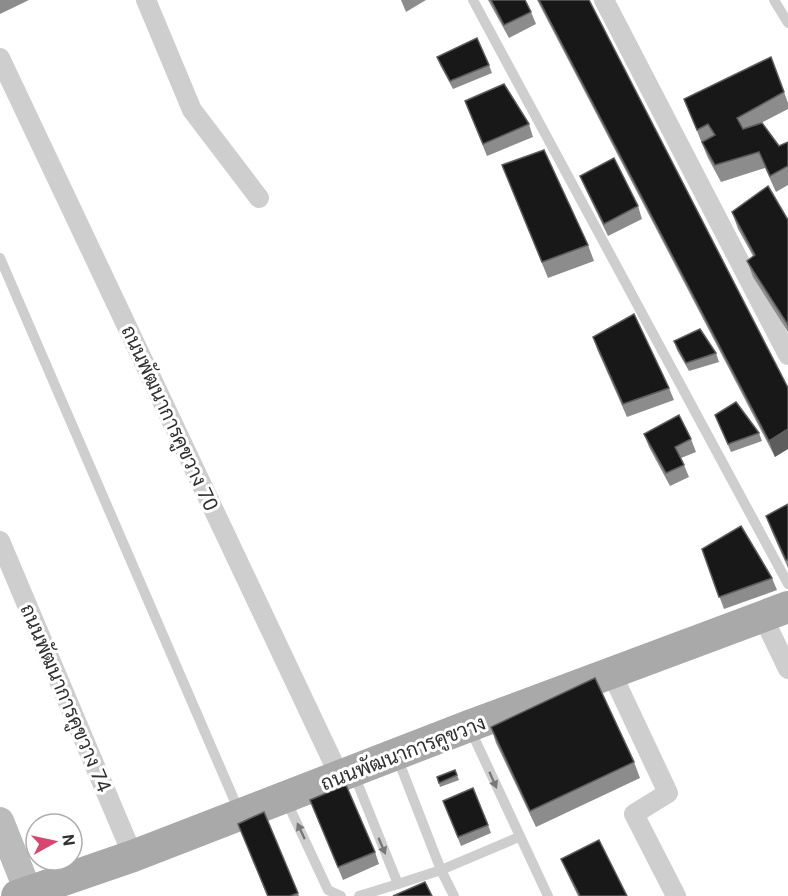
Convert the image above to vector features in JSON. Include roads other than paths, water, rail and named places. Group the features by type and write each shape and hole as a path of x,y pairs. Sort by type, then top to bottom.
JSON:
{"main road":[{"name":"ถนนพัฒนาการคูขวาง","path":"26,894 133,856 469,726 775,612"}],"street":[{"path":"146,0 192,110 259,198"},
{"path":"604,0 788,355"},
{"name":"ถนนพัฒนาการคูขวาง 70","path":"0,58 346,775"},
{"name":"ถนนพัฒนาการคูขวาง 74","path":"0,541 133,856"},
{"path":"775,612 788,669"},
{"path":"612,674 668,793 634,814 676,896"},
{"path":"0,821 26,894"}],"lane":[{"path":"473,0 788,584"},
{"path":"774,0 788,23"},
{"path":"0,258 240,815"},
{"path":"469,726 548,896"},
{"path":"397,755 453,896"},
{"path":"346,775 368,826 398,884"},
{"path":"285,798 316,849 328,890 340,896"},
{"path":"358,896 441,870 519,837"}]}
